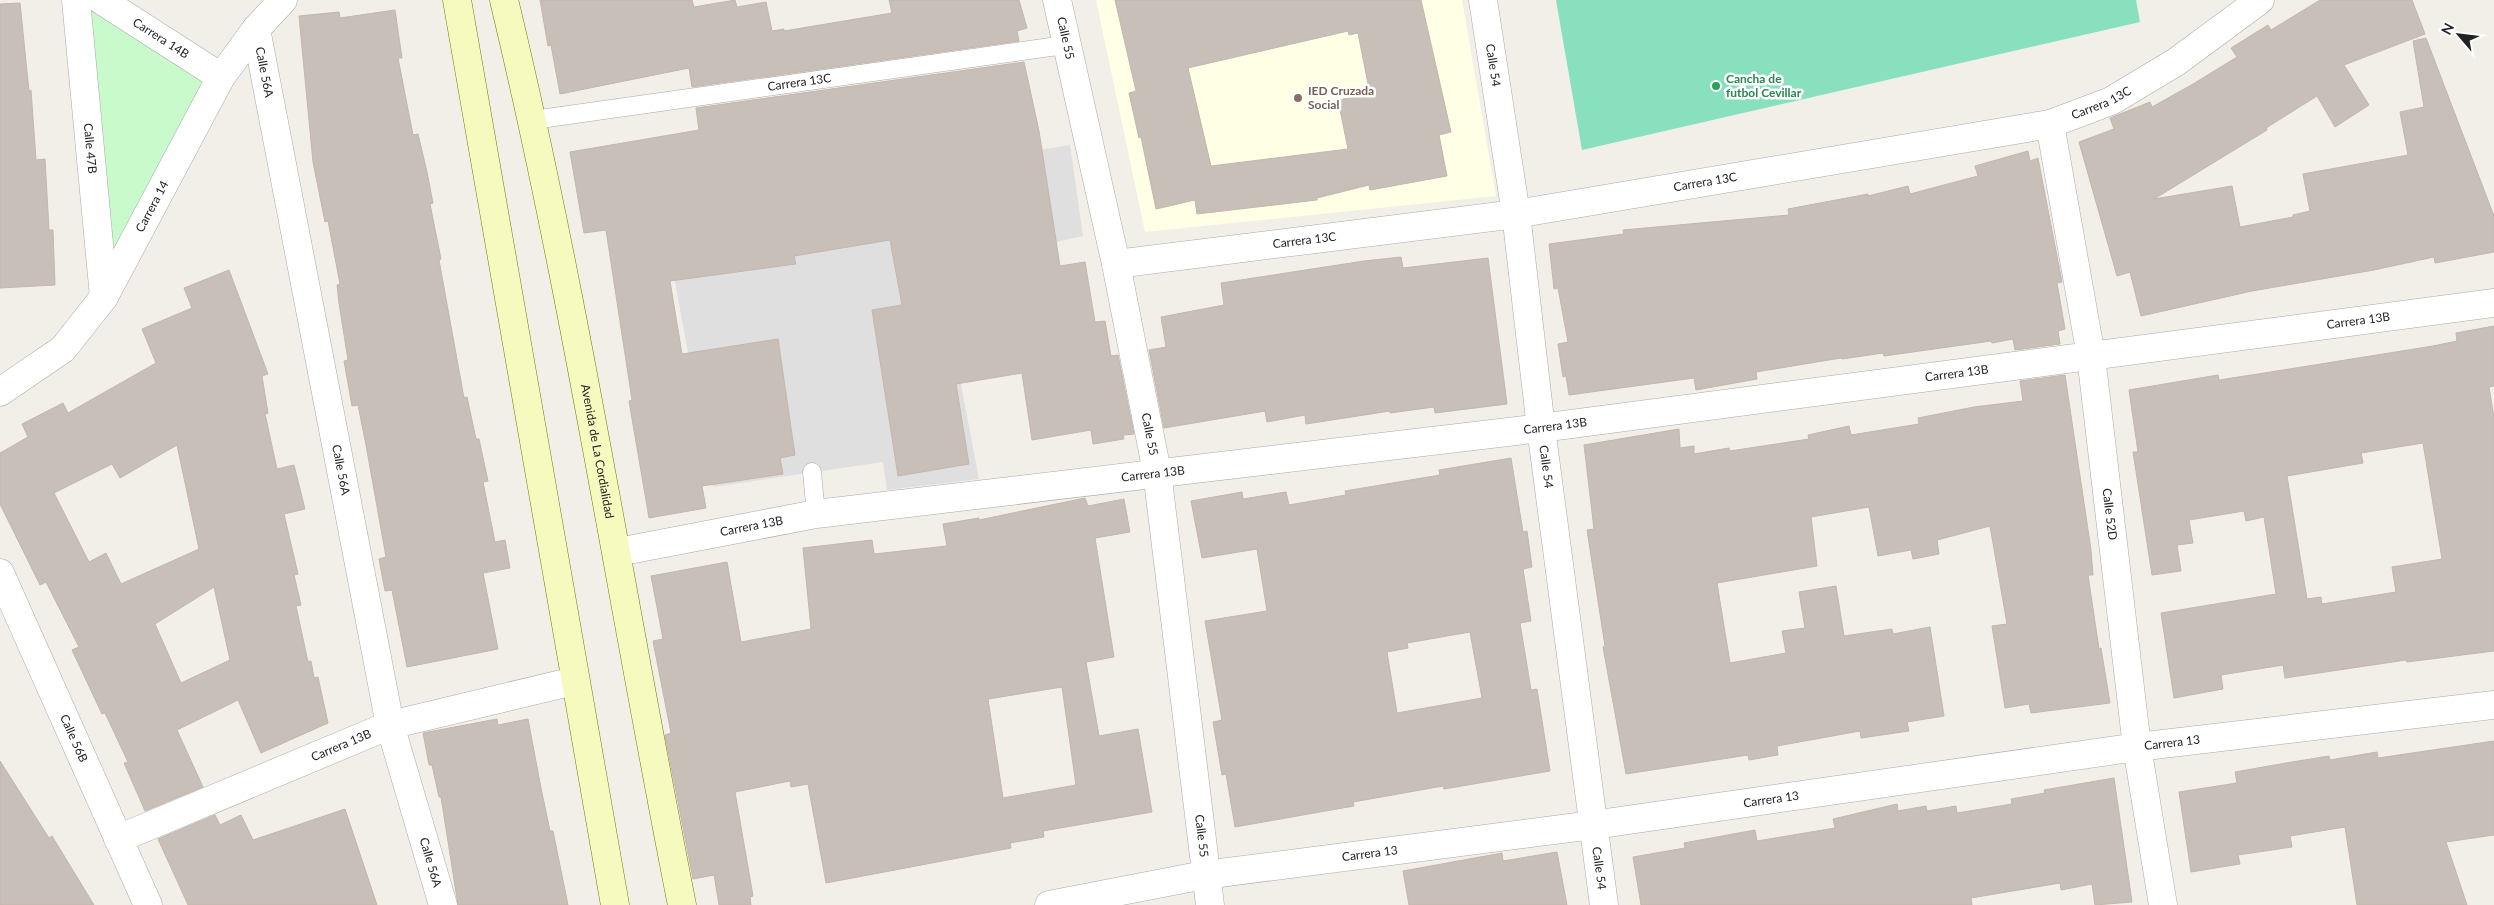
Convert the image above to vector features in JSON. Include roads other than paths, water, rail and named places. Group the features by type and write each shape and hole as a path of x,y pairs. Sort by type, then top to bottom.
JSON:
{"main road":[{"path":"456,0 574,681 615,905"},
{"name":"Avenida de La Cordialidad","path":"504,0 533,120 618,552 682,905"}],"street":[{"name":"Calle 47B","path":"76,0 104,297"},
{"name":"Carrera 14B","path":"101,0 221,78"},
{"name":"Carrera 14","path":"0,392 63,349 104,297 221,78 256,29 283,0"},
{"name":"Calle 55","path":"1057,0 1116,264 1157,472 1204,875 1210,905"},
{"name":"Calle 54","path":"1483,0 1516,214 1541,428 1604,905"},
{"name":"Carrera 13C","path":"1116,264 1516,214 2050,124 2112,101 2176,62 2260,0"},
{"name":"Calle 56A","path":"256,29 390,725 443,905"},
{"name":"Calle 52D","path":"2050,124 2090,356 2137,747 2163,905"},
{"name":"Carrera 13B","path":"618,552 816,514 1157,472 1541,428 2494,303"},
{"name":"Calle 56B","path":"0,573 148,905"},
{"name":"Carrera 13B","path":"118,839 390,725 574,681"},
{"name":"Carrera 13","path":"1049,905 1204,875 1593,825 2137,747 2494,704"}],"lane":[{"name":"Carrera 13C","path":"533,120 1066,44"},
{"path":"812,472 816,514"}],"place":[{"name":"Cancha de futbol Cevillar","path":"1716,86"},
{"name":"IED Cruzada Social","path":"1298,98"}]}
